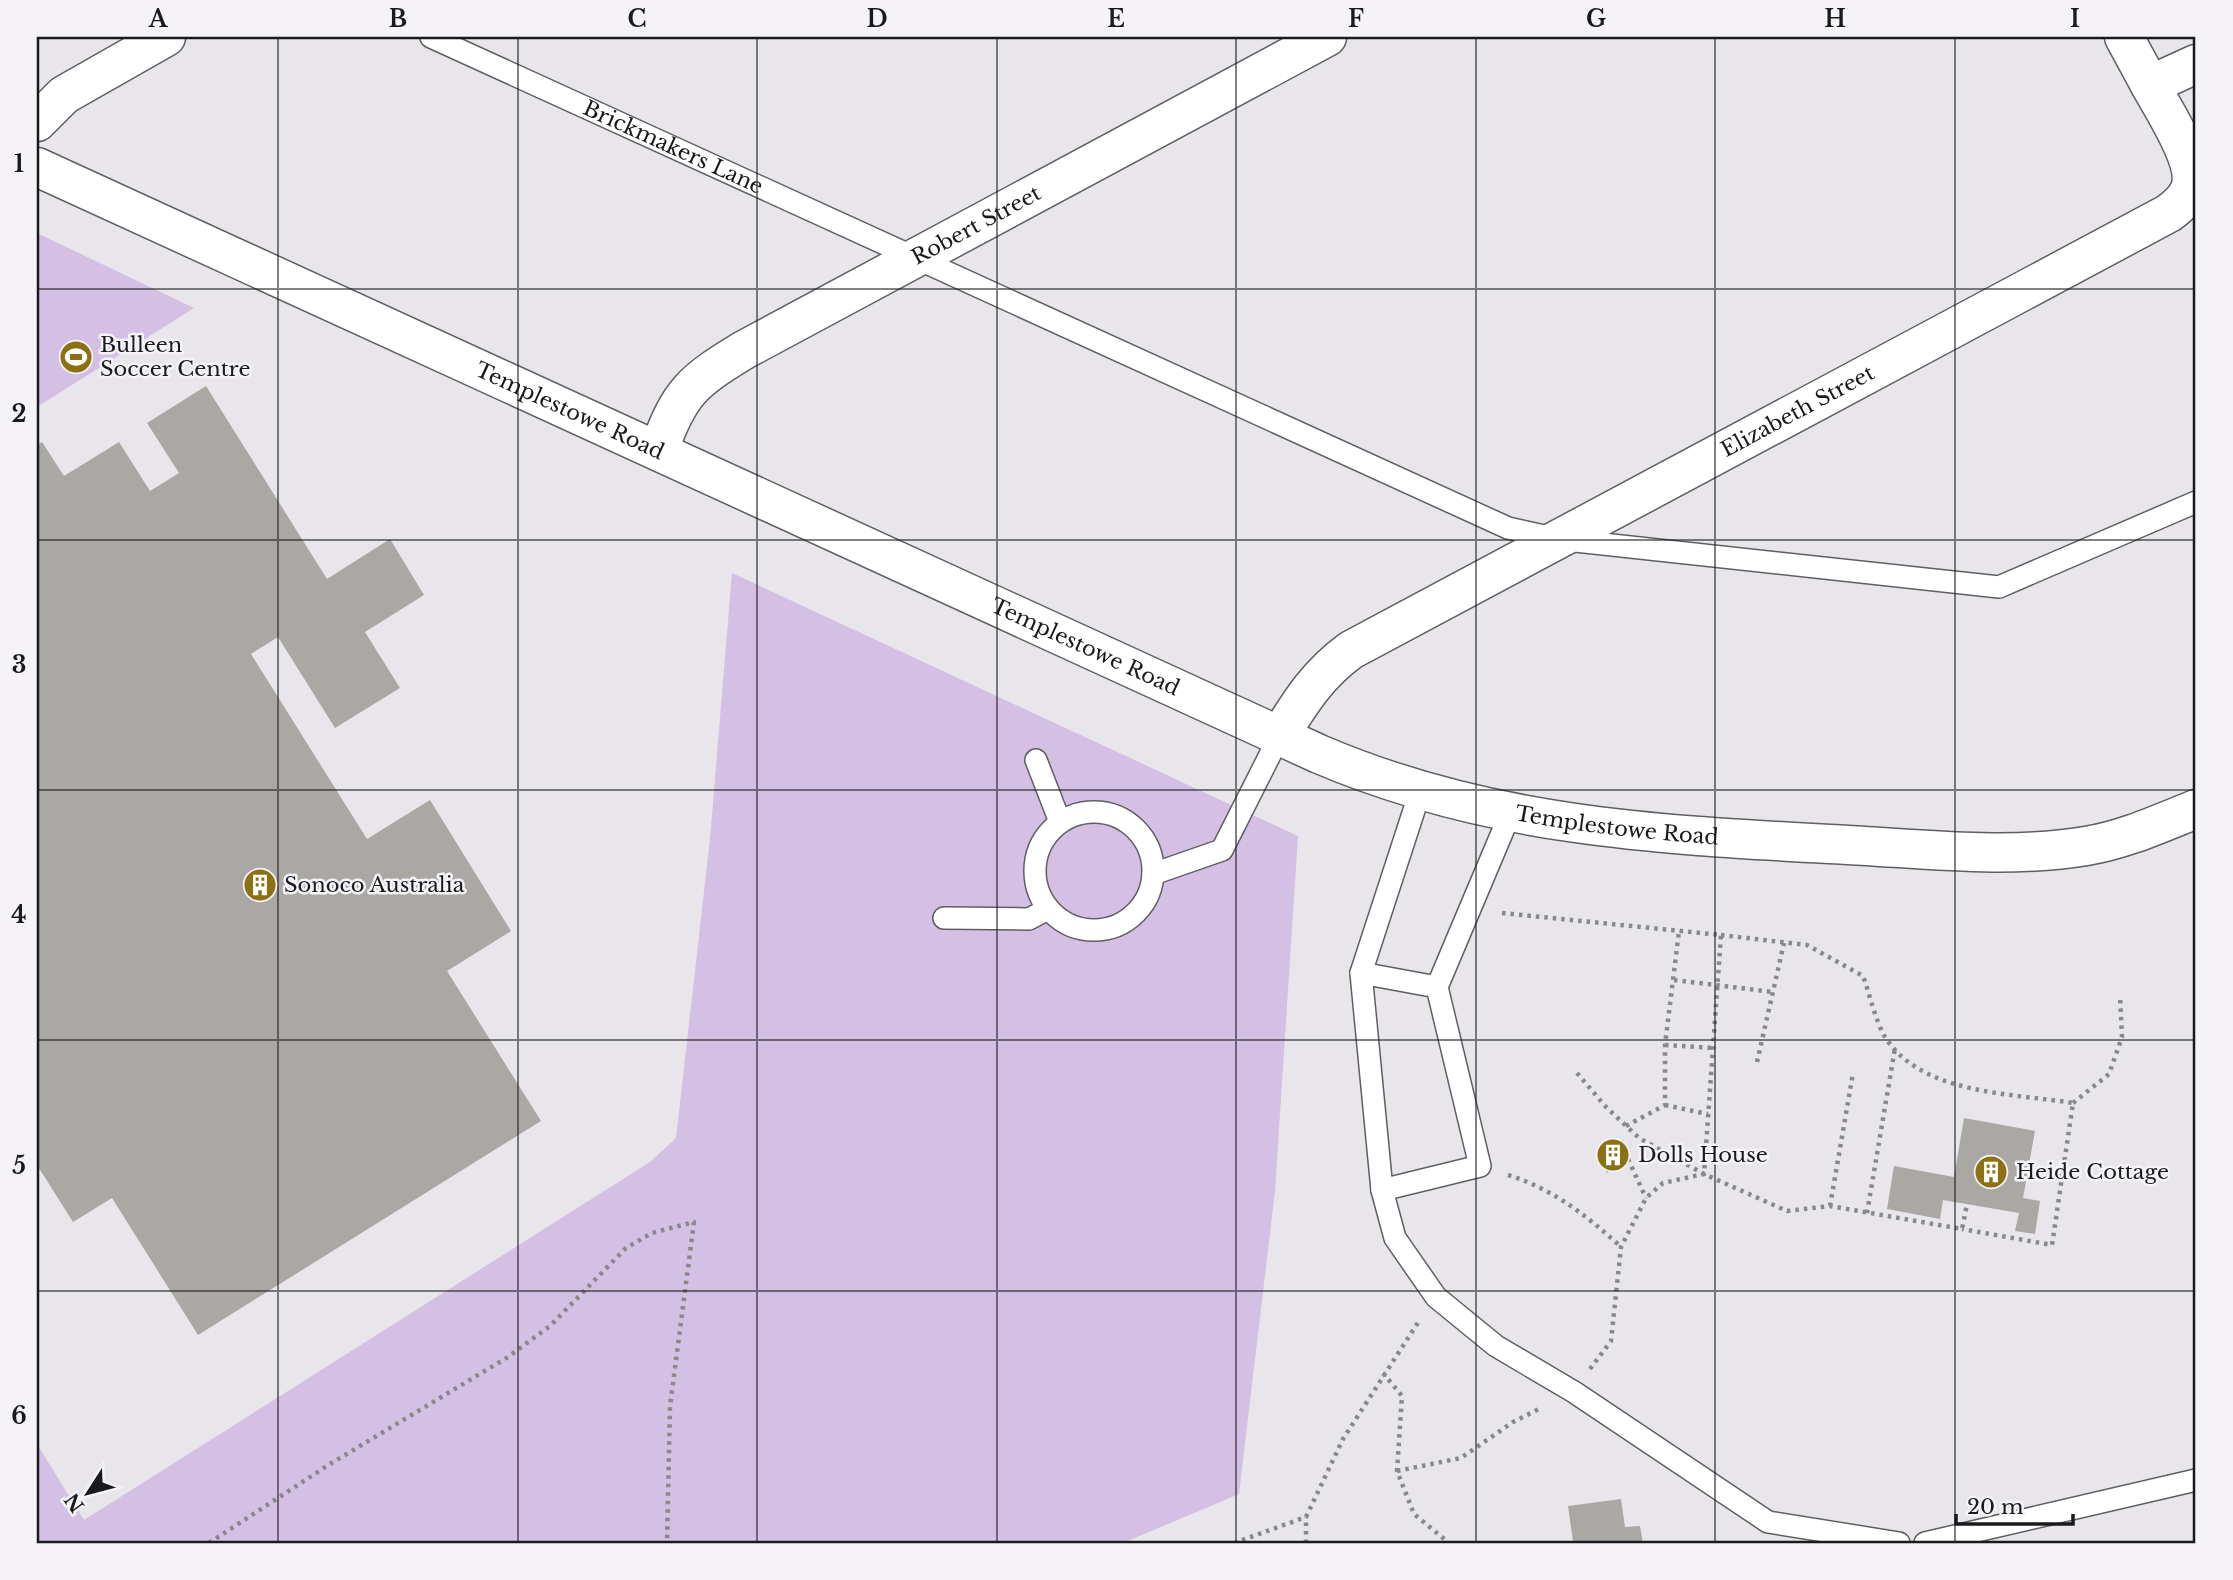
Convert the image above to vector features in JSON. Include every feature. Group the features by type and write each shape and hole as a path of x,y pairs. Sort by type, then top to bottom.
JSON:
{"main road":[{"path":"37,121 64,95 166,37"},
{"name":"Robert Street","path":"659,450 672,412 686,391 702,377 744,350 1327,37"},
{"name":"Elizabeth Street","path":"1280,736 1310,686 1326,669 1351,650 2169,214 2194,188 2188,156 2124,37"},
{"path":"2150,85 2196,64"},
{"name":"Templestowe Road","path":"37,167 1280,736 1359,771 1420,793 1510,814 1710,838 1982,851 2087,846 2193,817"}],"lane":[{"name":"Brickmakers Lane","path":"431,37 918,256 1508,527 1557,538 1999,587 2196,502"},
{"path":"1153,874 1222,850 1280,736"},
{"path":"1036,760 1060,822"},
{"path":"1420,793 1361,973 1382,1190 1395,1238 1436,1297 1496,1346 1574,1392 1768,1522 1899,1543"},
{"path":"1096,812 1131,824 1143,838 1151,855 1153,874 1150,892 1129,920 1096,930 1078,928 1062,921 1048,909 1039,892 1035,873 1037,853 1046,836 1060,822 1077,814 1096,812"},
{"path":"1382,1190 1480,1166 1437,987 1510,814"},
{"path":"944,918 1029,919 1048,909"},
{"path":"1361,973 1437,987"},
{"path":"1925,1543 2196,1480"}],"path":[{"path":"1469,910 1807,945 1863,976 1885,1037 1918,1071 1944,1082 2073,1103"},
{"path":"1665,1105 1665,1045 1679,931"},
{"path":"1704,1174 1721,935"},
{"path":"1757,1062 1784,943"},
{"path":"1674,980 1773,992"},
{"path":"1577,1073 1605,1107 1639,1138 1704,1174 1787,1211 1830,1206 2052,1245 2073,1103 2109,1074 2122,1037 2120,995"},
{"path":"1665,1045 1713,1048"},
{"path":"1867,1213 1895,1048"},
{"path":"1830,1206 1853,1073"},
{"path":"1626,1126 1665,1105 1708,1114"},
{"path":"1628,1159 1646,1198"},
{"path":"1480,1166 1538,1185 1587,1215 1620,1247"},
{"path":"1397,1471 1461,1458 1513,1422 1574,1392 1611,1340 1620,1247 1646,1198 1663,1183 1704,1174"},
{"path":"1962,1229 1967,1205"},
{"path":"209,1543 330,1464 508,1357 550,1326 626,1248 652,1233 694,1222 670,1406 667,1543"},
{"path":"1306,1543 1306,1517 1343,1439 1383,1373 1436,1297"},
{"path":"1383,1373 1402,1396 1397,1471 1414,1514 1449,1543"},
{"path":"1234,1543 1306,1517"}],"shaded area":[{"name":"Bulleen Soccer Centre","path":"37,233 194,308 37,407"},
{"path":"732,573 1298,836 1275,1191 1239,1494 1123,1543 37,1543 37,1444 84,1520 650,1162 676,1138 710,839"}],"building":[{"name":"Sonoco Australia","path":"206,386 327,579 390,539 424,595 365,632 400,688 335,728 278,637 251,654 367,839 430,800 511,931 447,971 541,1121 198,1335 112,1198 73,1222 37,1165 37,445 42,442 64,476 119,442 150,491 179,473 147,423"},
{"name":"Heide Cottage","path":"1964,1118 2035,1131 2023,1198 2040,1201 2035,1234 2015,1231 2019,1213 1943,1200 1940,1219 1887,1209 1894,1166 1954,1177"},
{"name":"Dolls House","path":"1623,1140 1630,1154 1623,1157 1626,1164 1607,1173 1597,1152"},
{"path":"1621,1499 1625,1527 1640,1526 1643,1543 1567,1543 1573,1541 1568,1506"}],"place":[{"name":"Bulleen Soccer Centre","path":"76,357"},
{"name":"Sonoco Australia","path":"260,885"},
{"name":"Dolls House","path":"1613,1155"},
{"name":"Heide Cottage","path":"1991,1172"}]}
